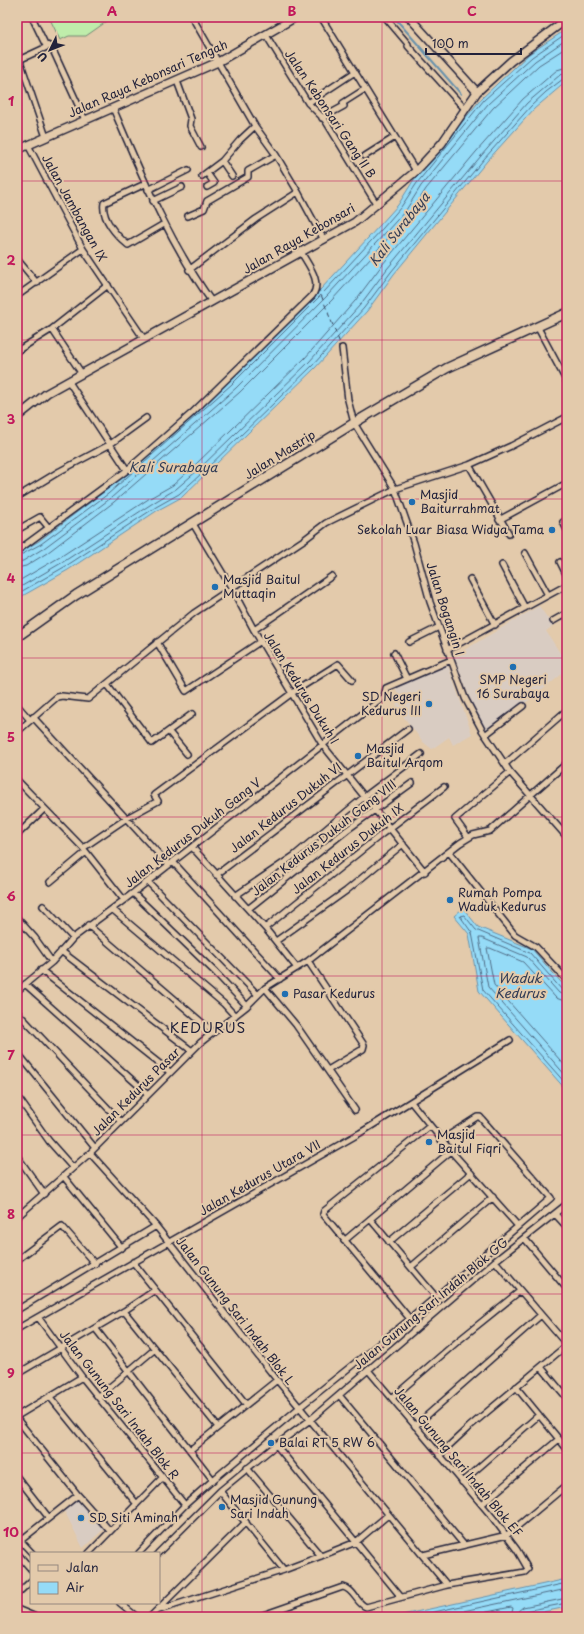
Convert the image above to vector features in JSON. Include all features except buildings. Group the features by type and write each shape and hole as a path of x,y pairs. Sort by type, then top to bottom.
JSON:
{"main road":[{"path":"409,17 477,92"},
{"name":"Jalan Raya Kebonsari Tengah","path":"17,150 218,62 293,18"},
{"name":"Jalan Raya Kebonsari","path":"18,414 47,393 355,222 416,171 442,143 477,92 510,61 567,19"},
{"name":"Jalan Mastrip","path":"17,637 76,595 192,522 447,368 567,313"}],"street":[{"path":"32,17 45,44 52,48 85,120"},
{"path":"192,17 255,126 276,155 298,192 324,240"},
{"path":"321,17 416,171"},
{"path":"385,17 408,44 408,46 465,109"},
{"name":"Jalan Kebonsari Gang II B","path":"266,34 308,103 322,118 354,165 377,205"},
{"path":"20,59 48,46"},
{"path":"17,52 46,137"},
{"path":"308,103 355,72"},
{"path":"176,81 191,119 190,126 201,148"},
{"path":"322,118 344,106 343,103 365,89"},
{"path":"113,108 145,184 164,224 189,270 212,302"},
{"path":"202,176 206,171 222,161 240,140 255,126"},
{"path":"365,156 395,138"},
{"name":"Jalan Jambangan IX","path":"28,145 83,249 144,339"},
{"path":"188,216 204,209 207,201 248,177 248,171 276,155"},
{"path":"222,161 232,176"},
{"path":"148,190 188,170"},
{"path":"206,171 214,183 207,187"},
{"path":"145,184 104,203 104,214 110,228 128,245 164,224"},
{"path":"153,202 182,187"},
{"path":"189,270 256,219 298,192"},
{"path":"17,296 37,284 83,249"},
{"path":"17,551 127,470 192,413 312,296 315,292 317,284 301,252"},
{"path":"17,259 37,284"},
{"path":"17,351 52,329 108,285"},
{"path":"537,326 567,382"},
{"path":"52,329 82,374"},
{"name":"Jalan Bogangin I","path":"342,348 348,400 354,423 396,489 414,543 430,602 465,698 485,735 510,772 567,837"},
{"path":"69,382 127,470"},
{"path":"17,732 60,696 88,699 157,642 231,587 305,539 326,523 396,489 469,465 511,446 567,417"},
{"path":"17,497 60,471 110,445 146,418"},
{"path":"469,465 509,534"},
{"path":"500,520 567,483"},
{"path":"17,530 40,517 49,528"},
{"name":"Jalan Kedurus Dukuh I","path":"192,522 231,587 260,641 322,744 425,872"},
{"path":"563,522 567,530"},
{"path":"525,554 548,595"},
{"path":"560,562 567,576"},
{"path":"502,564 525,608"},
{"path":"254,630 332,576"},
{"path":"470,579 495,625"},
{"path":"447,650 567,585"},
{"path":"553,620 567,613"},
{"path":"409,642 439,627"},
{"path":"157,642 186,691 260,641"},
{"path":"394,653 407,679 451,660"},
{"path":"50,882 85,850 127,818 158,801 154,795 292,693 338,664 352,680"},
{"name":"Jalan Kedurus Dukuh Gang V","path":"17,991 52,962 73,938 88,925 148,882 385,695 386,688 407,679"},
{"path":"107,684 149,742 154,743 192,714"},
{"path":"17,705 280,979"},
{"path":"485,735 523,706"},
{"path":"505,764 567,710"},
{"name":"Jalan Kedurus Dukuh VI","path":"216,875 408,729"},
{"path":"169,732 188,754"},
{"path":"235,896 295,855 364,797 421,754"},
{"path":"510,772 455,819 468,837 490,831 529,794 567,763"},
{"path":"17,780 85,850 124,900"},
{"name":"Jalan Kedurus Dukuh Gang VIII","path":"248,909 347,830 376,811 412,783"},
{"name":"Jalan Kedurus Dukuh IX","path":"265,928 389,828 444,787"},
{"path":"17,835 44,809"},
{"name":"Jalan Kedurus Pasar","path":"17,1216 64,1177 192,1051 213,1032 248,1006 265,988 308,961 425,872 468,837"},
{"path":"276,941 346,891 404,844"},
{"path":"192,847 265,928 298,968"},
{"path":"449,852 515,936 536,947 567,980"},
{"path":"148,882 258,995"},
{"path":"132,894 215,972 248,1006"},
{"path":"43,906 73,938"},
{"path":"112,909 224,1004 235,1016"},
{"path":"17,918 35,938 52,962"},
{"path":"88,925 213,1032"},
{"path":"61,951 192,1051"},
{"path":"308,961 364,1045 363,1049 328,1070"},
{"path":"41,970 170,1072"},
{"path":"25,984 148,1094"},
{"path":"265,988 296,1025 355,1110"},
{"path":"17,1012 120,1121"},
{"name":"Jalan Kedurus Utara VII","path":"17,1329 168,1241 360,1133 510,1040"},
{"path":"17,1052 95,1148"},
{"path":"17,1096 49,1141 73,1168"},
{"path":"411,1102 441,1140 518,1226"},
{"path":"140,1552 213,1480 300,1407 410,1319 550,1200 551,1197 480,1117 477,1117 441,1140"},
{"path":"410,1319 323,1214 324,1211 430,1126"},
{"path":"344,1241 451,1151"},
{"name":"Jalan Gunung Sari Indah Blok L","path":"90,1153 156,1226 277,1380 447,1585"},
{"path":"17,1156 44,1194"},
{"path":"389,1242 471,1173"},
{"path":"64,1177 122,1248"},
{"path":"411,1267 493,1198"},
{"name":"Jalan Gunung Sari Indah Blok GG","path":"159,1552 220,1491 276,1445 310,1420 495,1261 567,1204"},
{"path":"555,1214 567,1227"},
{"path":"370,1219 436,1297"},
{"path":"17,1259 63,1226 95,1264"},
{"path":"17,1310 122,1248 156,1226"},
{"path":"525,1238 567,1289"},
{"path":"439,1455 567,1345 495,1261"},
{"path":"133,1262 246,1404"},
{"path":"17,1374 124,1311 155,1290"},
{"path":"392,1398 458,1341 520,1291"},
{"path":"124,1311 218,1427"},
{"path":"415,1426 541,1315"},
{"name":"Jalan Gunung Sari Indah Blok R","path":"38,1317 82,1377 185,1506"},
{"path":"95,1328 213,1480"},
{"path":"98,1397 155,1349"},
{"path":"540,1367 567,1398"},
{"name":"Jalan Gunung Sari Indah Blok EF","path":"368,1370 507,1535 527,1571 447,1585"},
{"path":"82,1377 17,1417 78,1495 110,1531"},
{"path":"190,1450 277,1380"},
{"path":"516,1388 567,1449"},
{"path":"339,1396 464,1545"},
{"path":"50,1397 136,1503"},
{"path":"462,1482 539,1415"},
{"path":"482,1504 559,1439"},
{"path":"276,1445 401,1597"},
{"path":"248,1468 321,1556"},
{"path":"17,1477 49,1518"},
{"path":"89,1552 162,1478"},
{"path":"423,1555 507,1535 567,1485"},
{"path":"220,1491 284,1570"},
{"path":"31,1552 18,1539 49,1518 78,1495"},
{"path":"156,1611 284,1570 356,1542 388,1515"},
{"path":"150,1617 246,1522"},
{"path":"17,1553 30,1568"},
{"path":"17,1594 30,1582"},
{"path":"257,1617 343,1587 350,1590 364,1607 447,1585"},
{"path":"121,1604 137,1617"},
{"path":"17,1609 36,1617"}],"shaded area":[{"name":"SMP Negeri 16 Surabaya","path":"539,606 553,626 546,631 567,664 567,670 535,696 487,730 481,728 454,656"},
{"name":"SD Negeri Kedurus III","path":"447,663 472,734 453,745 449,737 432,749 423,742 397,708 396,700 399,698 395,686"},
{"name":"SD Siti Aminah","path":"77,1497 104,1529 83,1548 63,1508"}],"green space":[{"path":"49,17 113,17 86,36 69,36 60,40"}],"water":[{"name":"Kali Surabaya","path":"567,29 567,81 534,109 487,161 394,274 367,311 315,368 182,497 158,510 68,570 17,599 17,554 39,541 105,491 229,381 321,289 398,205 413,181 482,98 529,54"},
{"name":"Waduk Kedurus","path":"463,908 478,927 532,949 567,989 567,1091 479,991 469,934 454,916"},
{"path":"567,1579 567,1607 518,1617 393,1617"}],"waterway":[{"path":"394,17 461,94"}],"ferry route":[{"path":"318,287 341,346"}],"place":[{"name":"Masjid Baiturrahmat","path":"412,502"},
{"name":"Sekolah Luar Biasa Widya Tama","path":"552,530"},
{"name":"Masjid Baitul Muttaqin","path":"215,587"},
{"name":"SMP Negeri 16 Surabaya","path":"513,667"},
{"name":"SD Negeri Kedurus III","path":"429,704"},
{"name":"Masjid Baitul Arqom","path":"358,756"},
{"name":"Rumah Pompa Waduk Kedurus","path":"450,900"},
{"name":"Pasar Kedurus","path":"285,994"},
{"name":"Masjid Baitul Fiqri","path":"429,1142"},
{"name":"Balai RT 5 RW 6","path":"271,1443"},
{"name":"Masjid Gunung Sari Indah","path":"222,1507"},
{"name":"SD Siti Aminah","path":"81,1518"}],"district":[{"name":"KEDURUS","path":"208,1028"}]}
